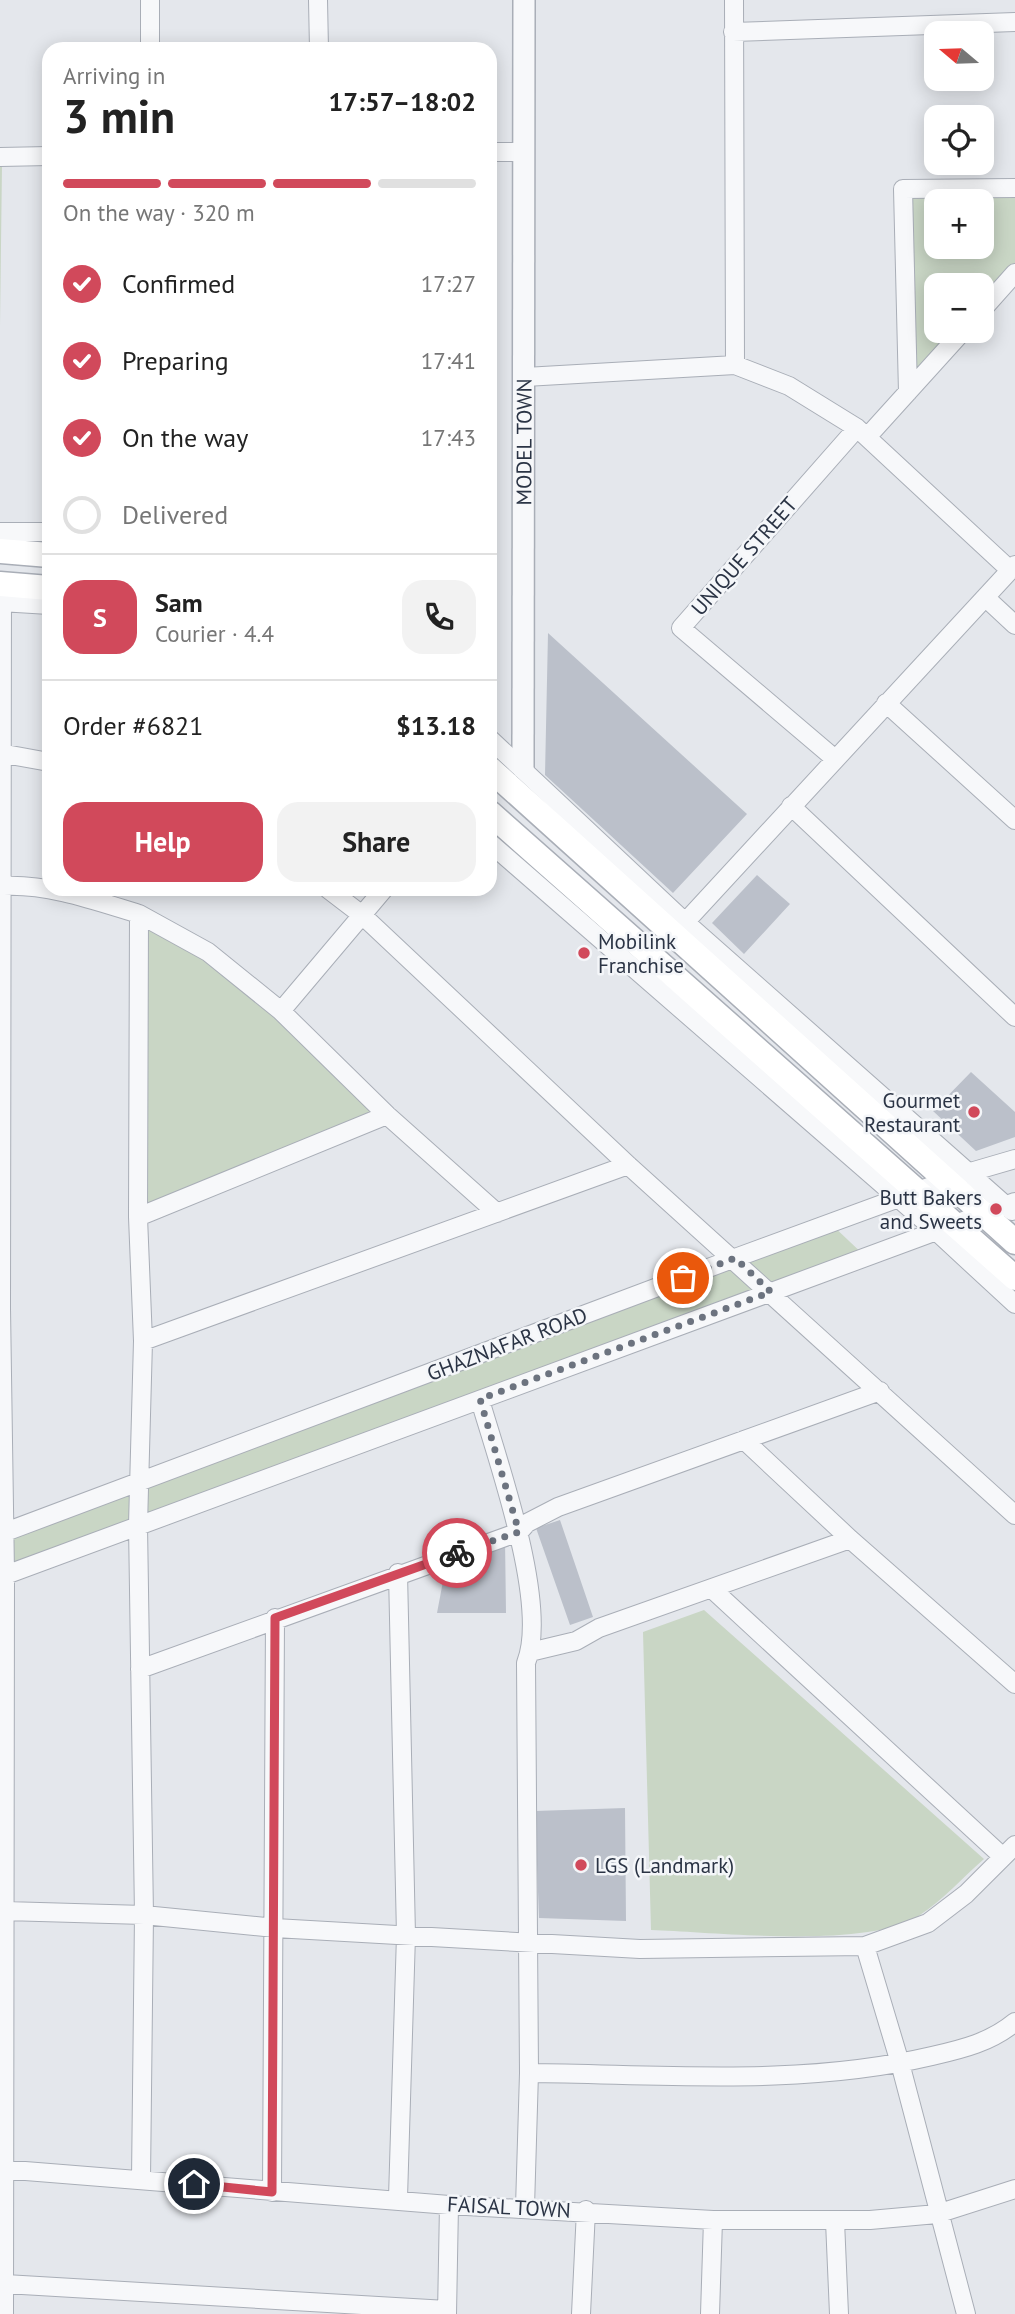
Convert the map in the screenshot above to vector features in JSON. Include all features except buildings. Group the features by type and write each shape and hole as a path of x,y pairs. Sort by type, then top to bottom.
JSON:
{"main road":[{"path":"0,551 42,554"},
{"path":"1,593 42,589"},
{"path":"497,775 680,929 957,1177 1005,1209 1015,1242"},
{"path":"497,819 909,1195 946,1227 1015,1278"}],"street":[{"path":"150,0 150,42"},
{"path":"318,0 319,42"},
{"name":"MODEL TOWN","path":"523,768 524,0"},
{"path":"734,0 735,365"},
{"path":"733,32 1015,22"},
{"path":"497,152 525,152"},
{"path":"0,157 42,156"},
{"path":"908,392 903,189 1015,188"},
{"path":"994,297 1015,273"},
{"path":"863,432 908,392 952,343"},
{"path":"497,744 680,929 834,758 1013,567 863,432 789,386 735,365 525,377"},
{"name":"UNIQUE STREET","path":"834,758 681,628 863,432"},
{"path":"0,531 42,532"},
{"path":"4,2314 2,2169 5,1911 0,1308 4,886 1,593 42,603"},
{"path":"986,598 1015,625"},
{"path":"886,703 1015,820"},
{"path":"2,753 42,761"},
{"path":"791,806 1015,1017"},
{"path":"497,849 909,1195"},
{"path":"4,886 21,885 42,889"},
{"path":"77,896 139,914 208,952 281,1011 387,1115 497,1213"},
{"path":"337,896 362,915 628,1165 735,1258 1015,1514"},
{"path":"281,1011 378,896"},
{"path":"139,914 138,1217 143,1341 138,1525 144,1915 141,2179"},
{"path":"138,1217 387,1115"},
{"name":"GHAZNAFAR ROAD","path":"3,1533 735,1258 957,1177 1015,1159"},
{"path":"143,1341 628,1165"},
{"name":"GHAZNAFAR ROAD","path":"3,1576 946,1227 1005,1209"},
{"path":"946,1227 1015,1304"},
{"path":"140,1669 398,1573 519,1532 527,1523 558,1507 880,1391"},
{"path":"480,1399 519,1532 534,1634 526,1663 529,2073 525,2207"},
{"path":"744,1440 850,1539 1015,1684"},
{"path":"530,1652 576,1641 600,1628 850,1539"},
{"path":"398,1573 406,1934 398,2198"},
{"path":"5,1911 144,1915 275,1928 640,1949 865,1946 928,1923 966,1894 1009,1851 712,1589"},
{"path":"272,2192 275,1618"},
{"path":"865,1946 900,2063 937,2214 966,2314"},
{"path":"529,2073 792,2077 900,2063 969,2047 1000,2035 1015,2022"},
{"name":"FAISAL TOWN","path":"2,2169 272,2192 398,2198 449,2205 586,2210 713,2220 835,2221 937,2214 1015,2189"},
{"path":"5,2284 447,2312 449,2205"},
{"path":"581,2314 586,2210"},
{"path":"710,2314 713,2220"},
{"path":"835,2221 839,2314"}],"green space":[{"path":"0,165 2,165 0,326"},
{"path":"1015,188 1015,273 994,297 994,273 924,273 924,343 952,343 908,392 903,189"},
{"path":"139,914 208,952 387,1115 138,1217"},
{"path":"831,1224 866,1257 0,1576 0,1536"},
{"path":"704,1610 984,1859 928,1909 896,1926 829,1936 651,1930 643,1632"}],"way so far":[{"path":"457,1553 519,1532 480,1399 771,1292 735,1258 683,1278"}],"place":[{"name":"Mobilink Franchise","path":"584,953"},
{"name":"Gourmet Restaurant","path":"974,1112"},
{"name":"Butt Bakers and Sweets","path":"996,1209"},
{"name":"LGS (Landmark)","path":"581,1865"}],"route":[{"path":"194,2184 272,2192 275,1618 457,1553"}]}
